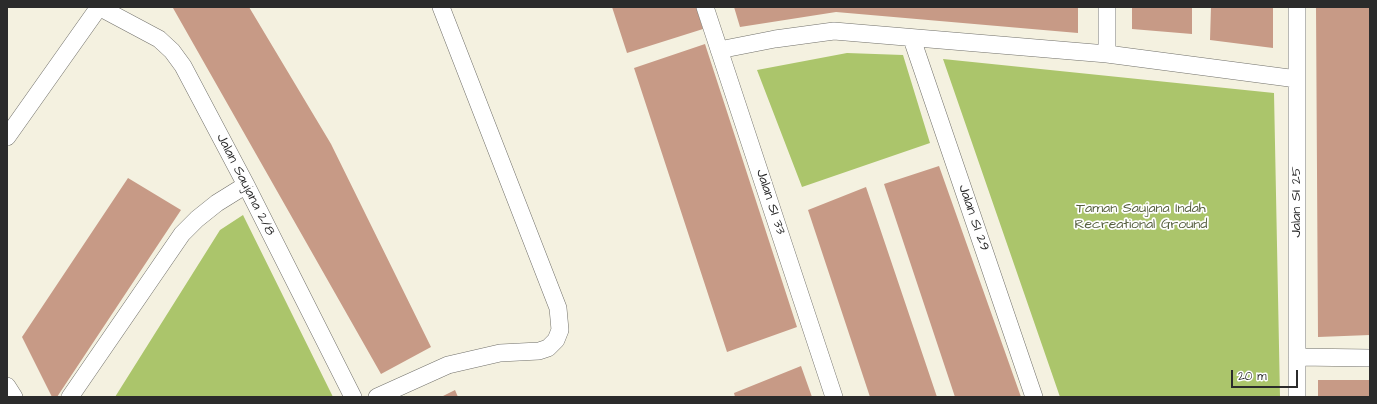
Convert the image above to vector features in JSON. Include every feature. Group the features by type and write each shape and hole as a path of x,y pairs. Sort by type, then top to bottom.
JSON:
{"street":[{"path":"7,137 99,7"},
{"name":"Jalan Saujana 2/8","path":"99,7 159,39 172,51 183,66 246,185 353,397"},
{"path":"377,397 448,365 500,353 539,351 548,348 556,340 560,330 558,308 441,7"},
{"name":"Jalan SI 33","path":"705,7 834,397"},
{"path":"1107,7 1107,54"},
{"name":"Jalan SI 25","path":"1297,7 1297,397"},
{"path":"719,50 775,39 834,31 912,39 1107,54 1297,79"},
{"name":"Jalan SI 29","path":"912,39 1034,397"},
{"path":"70,397 182,234 197,219 246,185"},
{"path":"1297,357 1370,358"},
{"path":"7,386 14,397"}],"green space":[{"path":"847,53 903,55 930,143 802,187 757,70"},
{"name":"Taman Saujana Indah Recreational Ground","path":"943,59 1274,93 1280,397 1060,397"},
{"path":"243,215 333,397 115,397 220,230"}],"building":[{"path":"249,7 331,144 431,347 381,374 173,8"},
{"path":"612,7 696,7 703,29 627,53"},
{"path":"734,7 1078,7 1078,33 836,12 740,27"},
{"path":"1132,7 1192,7 1192,34 1132,29"},
{"path":"1211,7 1273,7 1273,48 1210,40"},
{"path":"1316,7 1370,7 1370,335 1318,337"},
{"path":"705,44 797,327 727,352 634,68"},
{"path":"939,166 1021,397 955,397 884,184"},
{"path":"128,178 181,210 57,397 52,397 22,337"},
{"path":"866,187 937,397 870,397 808,210"},
{"path":"801,366 812,397 735,397 734,393"},
{"path":"1318,380 1370,380 1370,397 1318,397"},
{"path":"455,390 458,397 441,397"}]}
